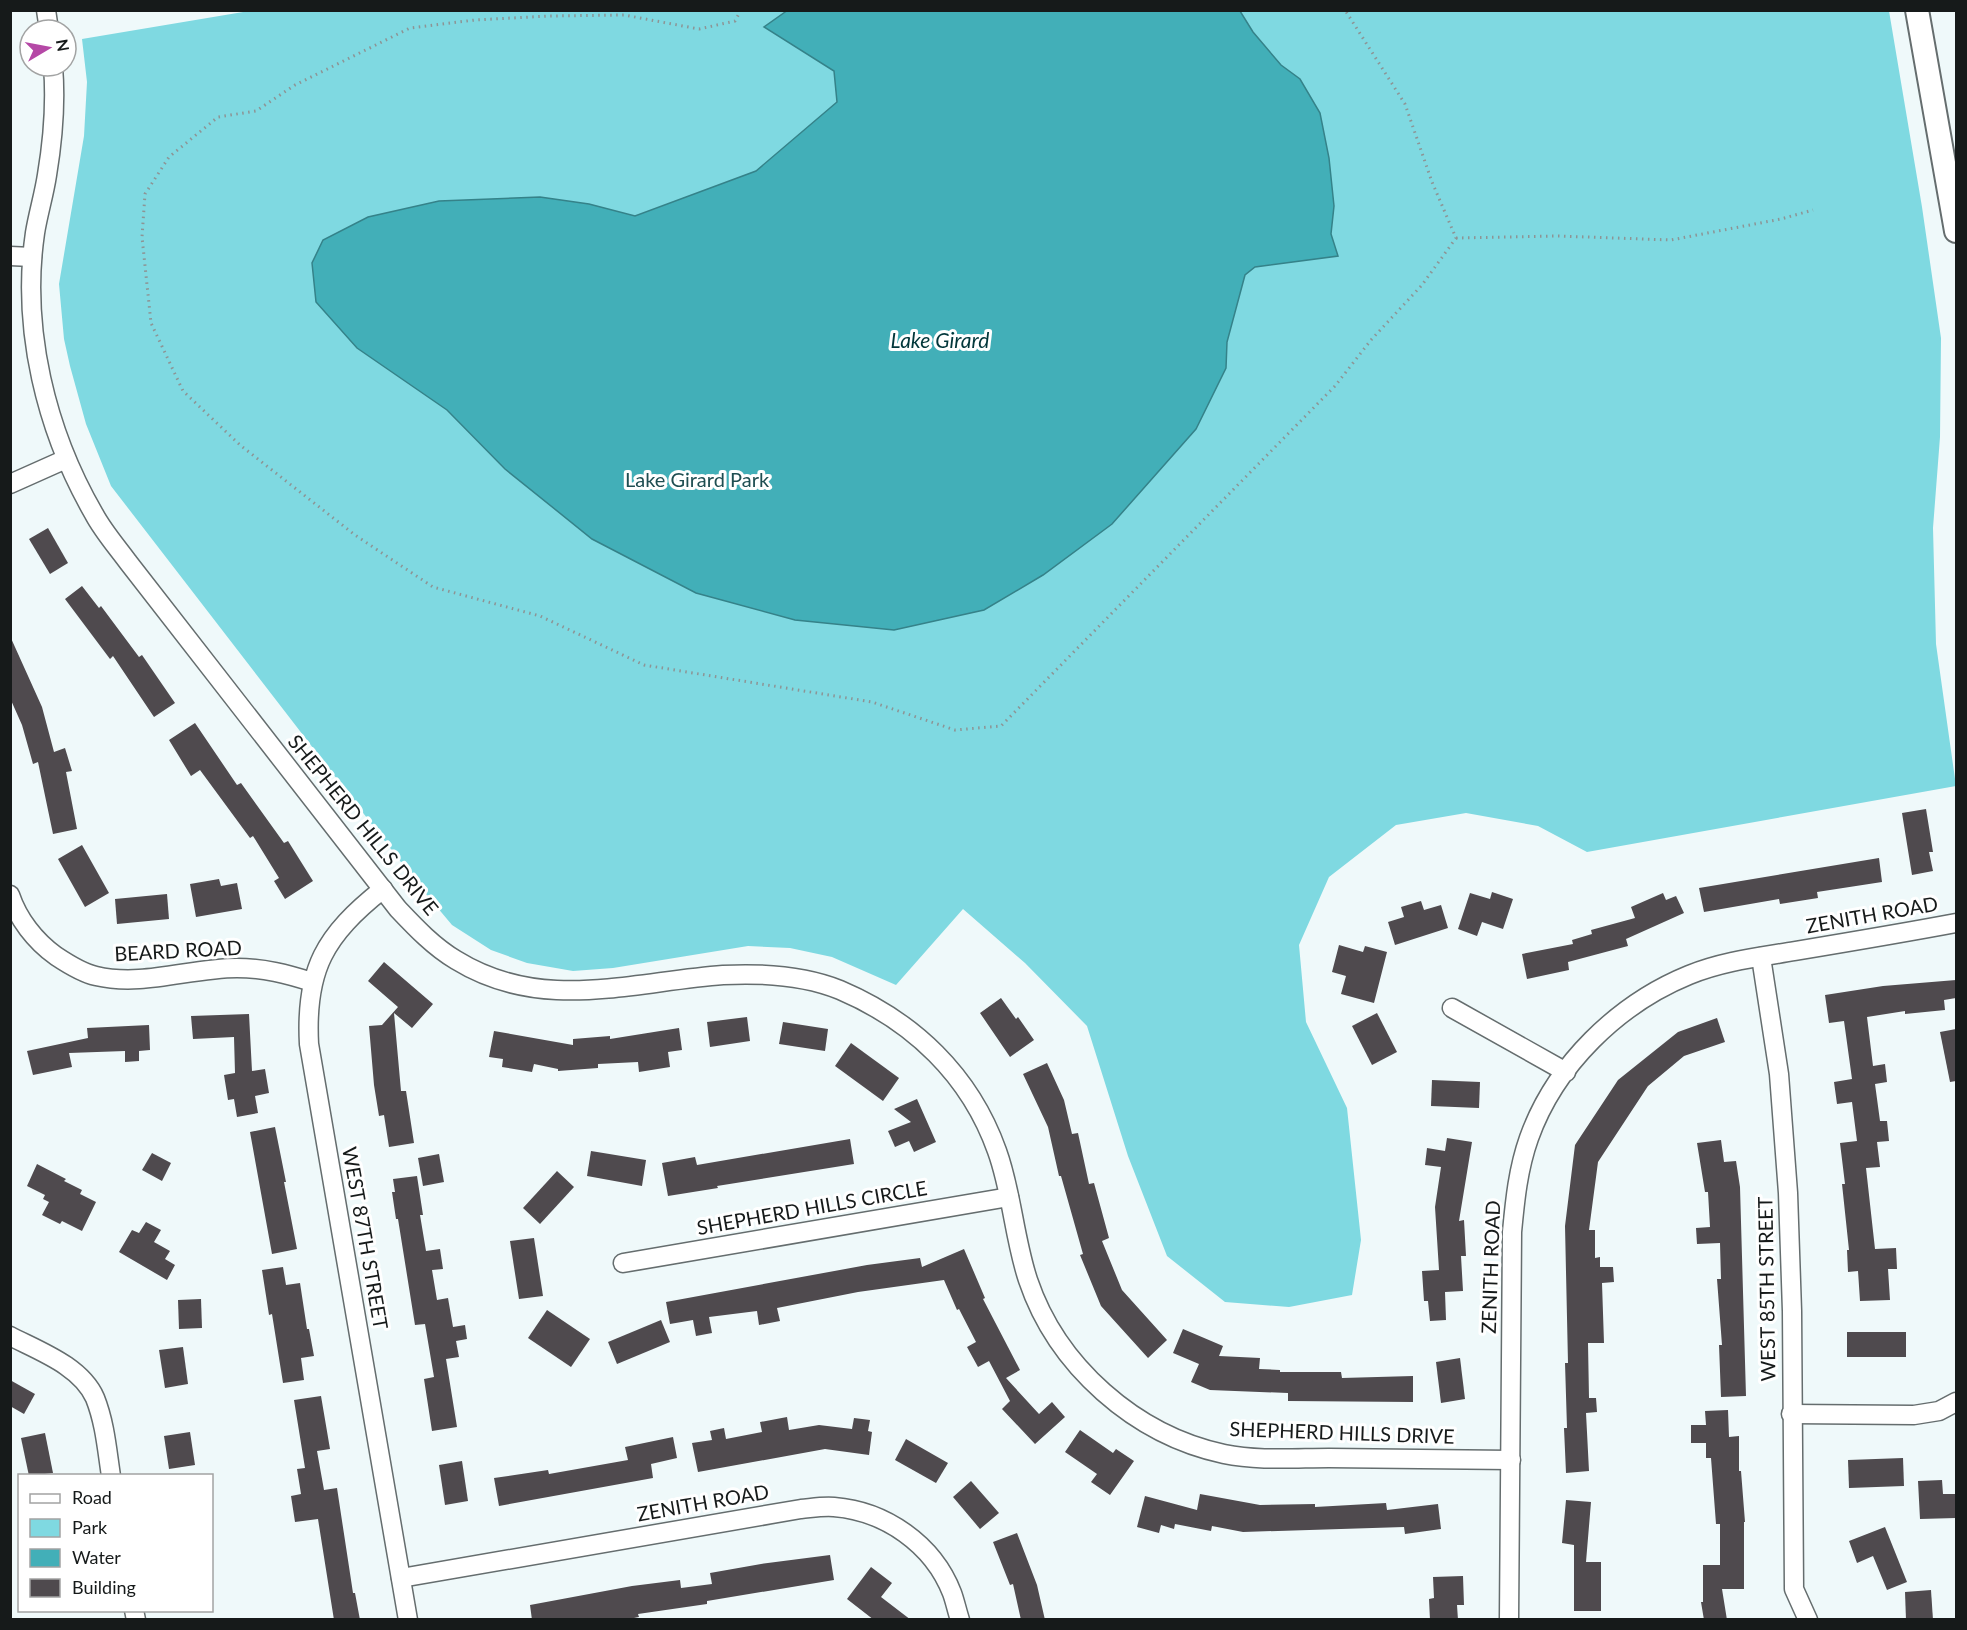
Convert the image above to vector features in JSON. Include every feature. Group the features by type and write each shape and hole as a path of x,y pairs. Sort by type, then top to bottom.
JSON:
{"street":[{"path":"1917,10 1956,231"},
{"name":"SHEPHERD HILLS DRIVE","path":"54,78 53,131 47,175 35,232 31,290 36,349 48,406 66,459 94,515 128,562 398,909 425,938 456,960 490,978 529,989 566,992 745,974 792,977 837,989 880,1010 919,1036 951,1070 978,1110 997,1151 1028,1281 1045,1319 1071,1359 1102,1392 1140,1420 1180,1441 1226,1454 1272,1458 1511,1460"},
{"path":"10,256 32,257"},
{"path":"10,484 66,459"},
{"name":"WEST 87TH STREET","path":"383,889 359,908 338,930 312,982 308,1015 309,1044 408,1620"},
{"name":"BEARD ROAD","path":"10,895 26,927 45,949 95,976 143,978 199,970 238,968 276,971 312,982"},
{"name":"ZENITH ROAD","path":"1509,1620 1512,1232 1516,1185 1529,1138 1549,1095 1576,1057 1610,1023 1648,995 1690,974 1736,961 1956,923"},
{"name":"WEST 85TH STREET","path":"1761,957 1779,1074 1788,1193 1792,1311 1794,1589 1808,1620"},
{"path":"1452,1008 1566,1071"},
{"name":"SHEPHERD HILLS CIRCLE","path":"623,1263 1009,1197"},
{"path":"10,1336 59,1361 79,1377 94,1396 102,1421 111,1474"},
{"path":"1791,1414 1914,1415 1939,1411 1956,1402"},
{"name":"ZENITH ROAD","path":"401,1578 801,1509 832,1507 862,1512 891,1523 916,1542 937,1565 952,1592 960,1620"}],"path":[{"path":"741,10 735,21 699,29 624,15 475,20 410,28 295,85 256,111 218,117 169,157 146,194 142,237 151,323 183,390 240,445 338,521 433,587 540,616 644,665 872,702 955,730 1001,726 1335,386 1371,340 1422,285 1456,238"},
{"path":"1345,10 1405,104 1432,182 1456,238"},
{"path":"1456,238 1558,236 1671,240 1781,219 1813,210"}],"green space":[{"name":"Lake Girard Park","path":"255,10 1889,11 1922,207 1941,338 1940,437 1933,528 1936,644 1956,786 1587,852 1538,826 1466,813 1396,825 1329,877 1299,945 1306,1022 1347,1108 1361,1240 1352,1295 1289,1307 1225,1302 1167,1256 1128,1156 1087,1026 1025,963 963,909 896,985 832,957 790,948 748,946 613,968 573,971 527,963 491,950 452,925 421,888 111,486 86,424 70,366 64,339 59,284 84,136 87,82 82,39"}],"water":[{"name":"Lake Girard","path":"788,10 1240,11 1253,32 1281,65 1300,79 1320,113 1329,158 1334,206 1331,234 1338,256 1255,267 1245,275 1227,342 1226,368 1196,429 1112,524 1043,575 984,610 894,630 795,620 696,593 592,539 505,469 447,410 357,348 316,302 312,263 323,240 368,217 439,201 540,197 589,204 635,216 756,171 837,102 834,71 764,27"}],"building":[{"path":"48,528 68,563 50,574 29,539"},
{"path":"82,586 99,608 101,606 139,657 142,655 175,703 154,717 113,656 110,659 65,599"},
{"path":"10,636 42,707 54,752 65,748 72,771 66,772 77,829 53,834 38,762 33,764 22,725 10,698"},
{"path":"195,723 237,785 241,783 284,843 288,841 313,881 285,899 274,881 279,878 253,836 250,838 200,770 191,776 169,740"},
{"path":"1926,809 1933,852 1929,852 1933,871 1912,875 1902,813"},
{"path":"82,845 109,893 85,907 58,859"},
{"path":"1879,858 1882,882 1817,892 1818,898 1780,904 1779,899 1704,912 1699,888"},
{"path":"219,879 221,886 237,883 242,909 196,917 190,884"},
{"path":"1492,892 1513,899 1503,929 1482,922 1477,936 1458,929 1470,893 1490,899"},
{"path":"1663,893 1666,900 1676,896 1684,913 1626,939 1628,946 1568,962 1569,970 1527,979 1522,954 1573,944 1572,940 1592,934 1591,930 1635,918 1631,907"},
{"path":"167,894 169,919 117,924 115,899"},
{"path":"1421,901 1424,910 1441,905 1448,928 1395,945 1388,922 1404,917 1401,907"},
{"path":"1339,945 1363,952 1365,946 1387,952 1374,1003 1341,994 1346,976 1332,972"},
{"path":"384,962 433,1004 412,1028 394,1013 401,1091 406,1091 414,1143 389,1147 384,1115 379,1116 369,1026 382,1025 398,1007 368,981"},
{"path":"1956,980 1956,998 1944,1000 1945,1010 1905,1014 1905,1011 1867,1017 1873,1066 1885,1064 1887,1082 1875,1084 1880,1121 1887,1121 1889,1141 1877,1142 1880,1167 1866,1168 1875,1249 1896,1248 1897,1269 1888,1269 1890,1300 1860,1301 1858,1271 1848,1272 1847,1250 1849,1250 1842,1184 1845,1184 1840,1143 1857,1141 1852,1102 1837,1104 1834,1082 1852,1079 1844,1021 1829,1023 1825,995 1883,986"},
{"path":"1001,998 1034,1040 1010,1057 980,1013"},
{"path":"1377,1013 1397,1052 1372,1065 1352,1026"},
{"path":"249,1014 252,1071 265,1069 269,1093 255,1096 258,1113 237,1117 234,1099 228,1100 224,1075 235,1073 234,1037 193,1039 191,1016"},
{"path":"747,1017 750,1041 710,1047 707,1022"},
{"path":"1717,1018 1725,1042 1684,1056 1648,1086 1598,1162 1589,1230 1595,1230 1595,1258 1600,1257 1600,1267 1613,1267 1614,1282 1602,1283 1604,1343 1588,1343 1589,1398 1596,1398 1597,1412 1586,1413 1589,1471 1566,1473 1565,1363 1568,1363 1565,1226 1575,1145 1618,1080 1678,1032"},
{"path":"783,1022 828,1029 825,1051 779,1044"},
{"path":"149,1025 150,1050 139,1051 139,1061 125,1062 125,1051 69,1053 72,1067 33,1075 27,1051 88,1038 87,1028"},
{"path":"679,1028 682,1050 668,1052 670,1067 639,1072 638,1062 598,1064 598,1068 558,1071 558,1069 534,1064 532,1072 502,1067 503,1059 489,1057 494,1031 573,1045 573,1039 610,1036 610,1039"},
{"path":"1956,1029 1956,1081 1950,1082 1940,1032"},
{"path":"851,1043 899,1078 883,1101 835,1066"},
{"path":"1047,1063 1064,1100 1072,1134 1078,1133 1089,1184 1094,1183 1109,1238 1102,1241 1122,1290 1167,1340 1148,1358 1101,1306 1080,1255 1083,1254 1061,1176 1059,1176 1048,1127 1023,1074"},
{"path":"1432,1080 1480,1082 1479,1108 1431,1106"},
{"path":"917,1099 936,1142 914,1152 909,1141 895,1147 888,1131 911,1122 894,1109"},
{"path":"275,1127 297,1249 272,1254 250,1132"},
{"path":"1447,1138 1472,1142 1459,1221 1464,1220 1466,1256 1461,1256 1463,1291 1445,1292 1446,1320 1430,1321 1428,1301 1424,1301 1422,1271 1439,1270 1435,1207 1441,1167 1425,1165 1427,1148 1445,1151"},
{"path":"850,1139 854,1164 668,1196 662,1163 695,1157 697,1165"},
{"path":"1721,1140 1724,1162 1736,1161 1740,1187 1746,1396 1721,1397 1719,1345 1722,1345 1717,1279 1721,1279 1720,1243 1697,1244 1696,1228 1710,1227 1708,1192 1705,1192 1697,1143"},
{"path":"591,1151 646,1160 642,1186 587,1176"},
{"path":"152,1153 171,1163 162,1181 142,1170"},
{"path":"439,1154 444,1182 423,1186 418,1158"},
{"path":"37,1164 66,1179 64,1181 82,1190 80,1194 96,1202 82,1231 62,1221 60,1224 42,1215 49,1202 43,1199 45,1195 27,1186"},
{"path":"557,1171 574,1187 540,1224 523,1208"},
{"path":"417,1176 426,1251 440,1249 443,1269 432,1270 437,1300 448,1298 453,1327 465,1325 467,1339 456,1341 459,1357 446,1359 457,1427 432,1431 424,1379 434,1377 425,1324 415,1325 392,1192 395,1192 393,1179"},
{"path":"146,1222 161,1230 154,1242 170,1251 165,1259 175,1265 167,1280 119,1252 132,1230 139,1233"},
{"path":"534,1238 543,1296 519,1299 510,1241"},
{"path":"964,1249 985,1298 983,1299 1020,1370 1006,1378 1039,1414 1052,1402 1065,1417 1035,1444 1002,1409 1010,1401 989,1361 978,1367 967,1347 976,1342 959,1309 957,1310 944,1280 858,1292 777,1308 780,1321 759,1325 757,1311 709,1317 712,1333 696,1336 693,1320 670,1324 666,1302 867,1265 920,1258 922,1267"},
{"path":"283,1267 286,1285 300,1283 314,1356 301,1358 304,1380 283,1383 262,1270"},
{"path":"201,1299 202,1328 179,1329 178,1300"},
{"path":"547,1310 590,1339 571,1367 528,1338"},
{"path":"661,1320 670,1342 617,1364 608,1342"},
{"path":"1183,1329 1223,1346 1219,1356 1260,1358 1259,1369 1280,1370 1280,1372 1341,1372 1342,1378 1413,1376 1413,1402 1288,1401 1288,1393 1210,1390 1191,1382 1199,1364 1173,1353"},
{"path":"1847,1332 1906,1332 1906,1357 1847,1357"},
{"path":"183,1347 188,1384 165,1388 159,1350"},
{"path":"1460,1358 1465,1399 1441,1403 1436,1362"},
{"path":"10,1380 35,1394 24,1414 10,1406"},
{"path":"321,1396 330,1449 317,1451 324,1490 337,1488 353,1593 355,1593 360,1620 334,1620 318,1519 295,1522 291,1496 301,1494 297,1469 305,1468 294,1400"},
{"path":"1728,1410 1729,1437 1739,1436 1739,1471 1741,1471 1745,1522 1744,1589 1722,1589 1727,1620 1704,1620 1701,1602 1703,1602 1703,1565 1720,1565 1720,1524 1716,1524 1711,1458 1706,1458 1706,1443 1691,1443 1691,1425 1706,1425 1705,1411"},
{"path":"787,1417 789,1430 819,1425 852,1429 854,1418 870,1420 868,1431 872,1432 869,1455 825,1449 698,1472 692,1443 712,1440 710,1431 724,1428 726,1439 762,1432 760,1422"},
{"path":"1080,1430 1113,1453 1116,1449 1134,1461 1110,1495 1091,1482 1097,1474 1065,1452"},
{"path":"190,1432 195,1465 169,1469 164,1436"},
{"path":"45,1433 53,1473 29,1474 21,1438"},
{"path":"673,1437 677,1458 651,1464 653,1478 499,1506 494,1478 548,1470 549,1474 628,1460 625,1447"},
{"path":"906,1439 948,1463 936,1483 895,1460"},
{"path":"1903,1458 1904,1486 1849,1488 1848,1460"},
{"path":"462,1461 468,1501 445,1505 439,1465"},
{"path":"1942,1480 1943,1494 1956,1494 1956,1518 1920,1519 1918,1481"},
{"path":"971,1481 999,1513 980,1529 953,1497"},
{"path":"1200,1494 1260,1505 1315,1504 1315,1507 1386,1503 1387,1510 1438,1504 1441,1529 1405,1534 1404,1527 1243,1532 1212,1526 1211,1531 1175,1524 1174,1529 1161,1525 1159,1533 1137,1527 1145,1496 1197,1510"},
{"path":"1566,1500 1591,1502 1586,1562 1601,1562 1601,1611 1574,1611 1574,1545 1562,1543"},
{"path":"1885,1527 1907,1582 1887,1590 1873,1556 1857,1563 1849,1541"},
{"path":"1017,1533 1037,1585 1045,1620 1021,1620 1013,1584 1010,1585 993,1542"},
{"path":"830,1555 834,1580 707,1601 707,1604 638,1614 639,1617 624,1620 532,1620 530,1605 632,1586 680,1580 681,1588 712,1584 710,1573"},
{"path":"871,1567 892,1583 881,1597 911,1620 874,1620 847,1599"},
{"path":"1463,1576 1464,1605 1457,1605 1458,1620 1430,1620 1429,1599 1434,1598 1433,1577"},
{"path":"1931,1590 1933,1620 1906,1620 1905,1592"}]}
